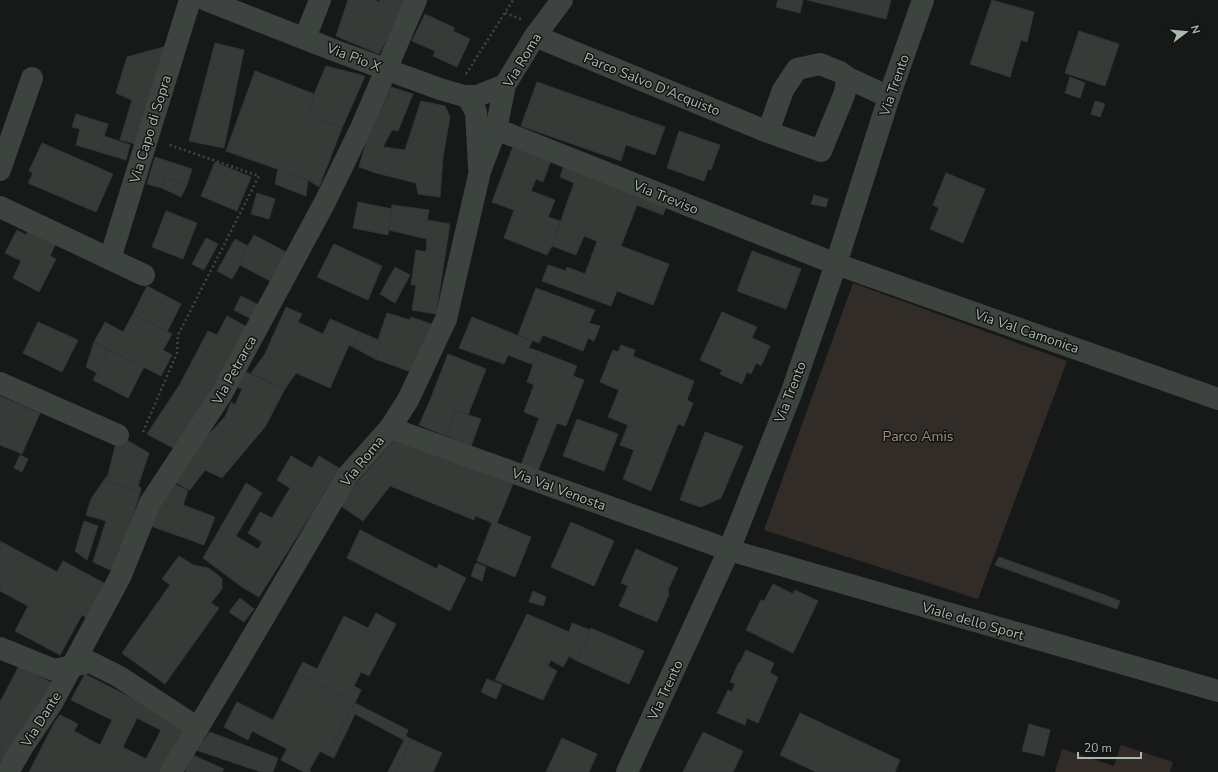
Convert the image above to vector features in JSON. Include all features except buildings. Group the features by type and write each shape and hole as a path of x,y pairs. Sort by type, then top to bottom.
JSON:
{"street":[{"name":"Via Capo di Sopra","path":"110,259 190,0"},
{"name":"Via Pio X","path":"206,0 386,70 440,89 465,87 477,96 505,85"},
{"path":"305,38 320,0"},
{"name":"Via Petrarca","path":"73,665 120,577 150,503 221,395 325,202 361,128 416,0"},
{"name":"Via Roma","path":"171,772 347,476 390,428 408,400 446,319 480,171 496,129 505,85 530,28 562,0"},
{"name":"Via Trento","path":"627,772 729,550 792,391 836,264 889,97 923,0"},
{"name":"Parco Salvo D'Acquisto","path":"530,28 768,132 821,151 844,95 848,78"},
{"path":"768,132 783,90 797,69 820,64 840,72 848,78 889,97"},
{"path":"0,170 32,78"},
{"name":"Via Roma","path":"465,87 476,112 480,171"},
{"name":"Via Treviso","path":"496,129 836,264"},
{"path":"0,207 144,275"},
{"name":"Via Val Camonica","path":"836,264 1218,399"},
{"path":"0,383 118,435"},
{"name":"Via Val Venosta","path":"390,428 729,550"},
{"name":"Viale dello Sport","path":"729,550 1218,691"},
{"path":"0,648 54,670 90,662 118,676 198,728"},
{"name":"Via Dante","path":"8,772 23,746 52,703 73,665"}],"path":[{"path":"465,87 513,0"},
{"path":"506,13 530,28"},
{"path":"143,432 177,353 178,335 259,176 147,137"}],"green space":[{"name":"Parco Amis","path":"853,283 1067,361 978,599 764,530"},
{"path":"1121,745 1173,762 1170,772 1055,772 1062,749 1114,766"}]}
